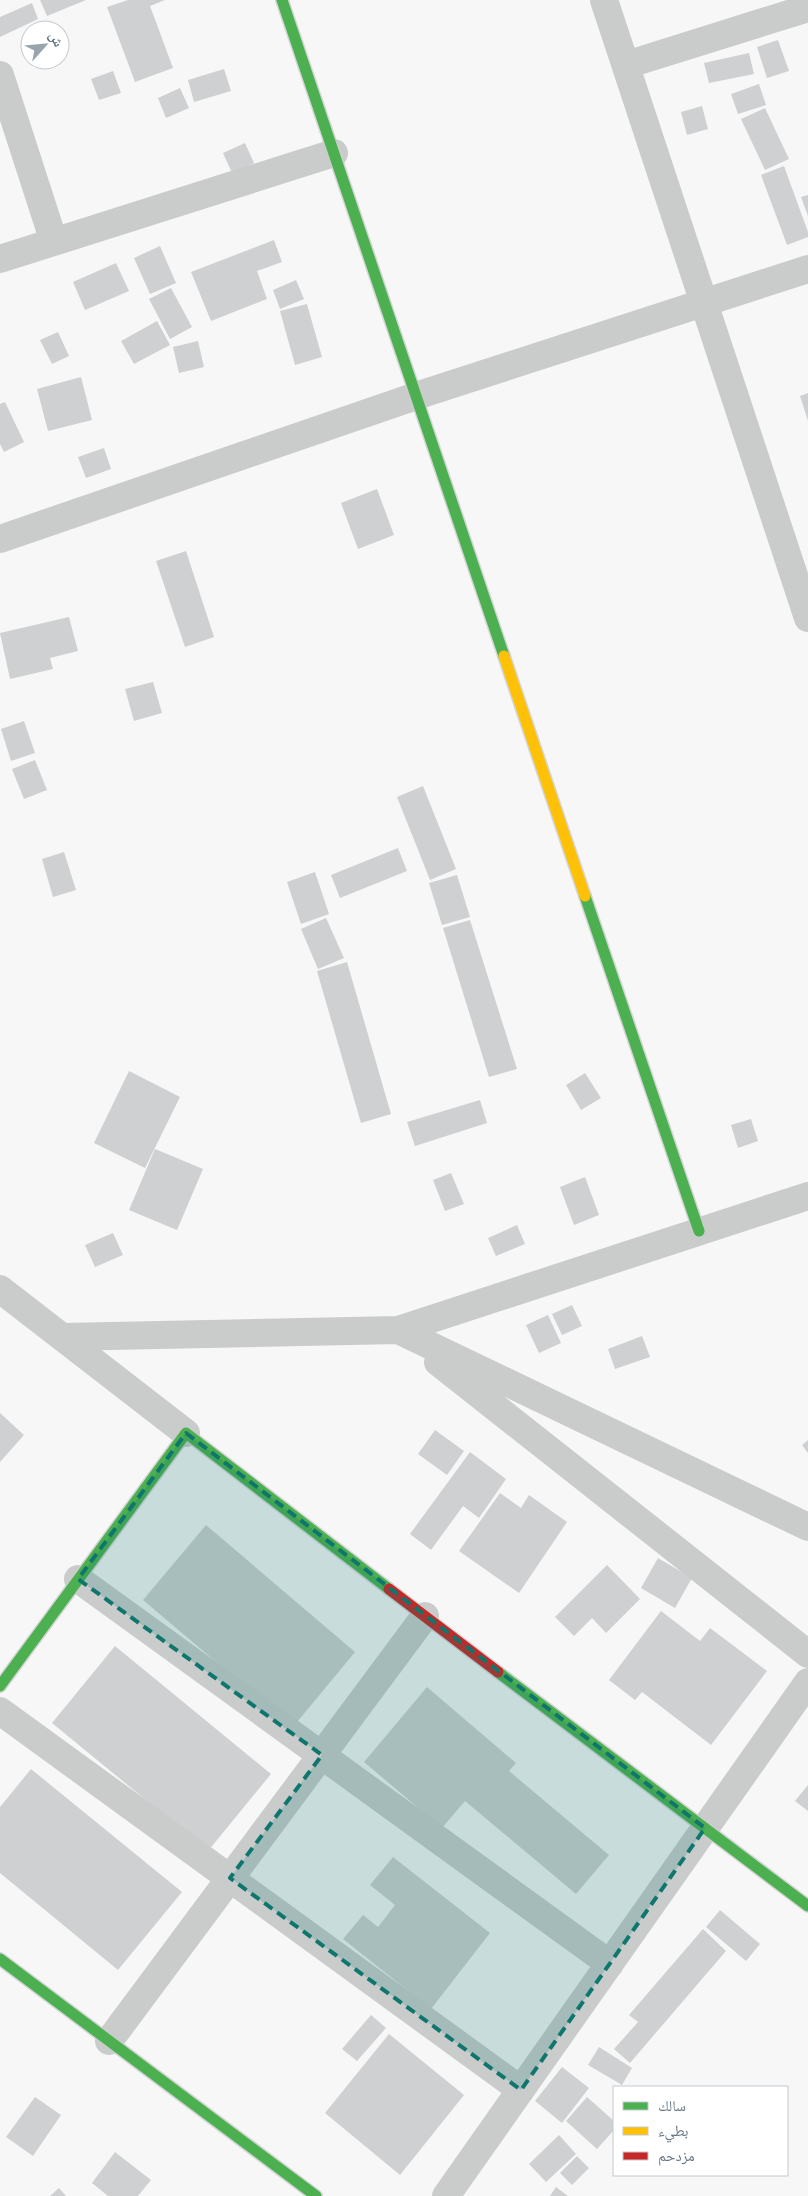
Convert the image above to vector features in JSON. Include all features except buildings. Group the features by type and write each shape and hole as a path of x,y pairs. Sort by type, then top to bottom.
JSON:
{"street":[{"path":"282,0 699,1231"},
{"path":"604,0 808,618"},
{"path":"626,65 808,8"},
{"path":"0,76 54,242"},
{"path":"0,259 334,153"},
{"path":"0,539 417,396 808,270"},
{"path":"62,1337 398,1330 808,1196"},
{"path":"0,1289 425,1616 808,1906"},
{"path":"398,1330 808,1527"},
{"path":"398,1330 808,1654"},
{"path":"0,1686 186,1433"},
{"path":"78,1579 610,1964"},
{"path":"109,2041 425,1616"},
{"path":"446,2196 808,1682"},
{"path":"0,1711 520,2090"},
{"path":"0,1960 316,2196"}],"highlighted area":[{"path":"186,1433 705,1828 521,2090 230,1878 322,1755 78,1579"}],"traffic: fast":[{"path":"282,0 504,656"},
{"path":"585,896 699,1231"},
{"path":"0,1686 186,1433 389,1589"},
{"path":"498,1672 808,1906"},
{"path":"0,1959 316,2196"}],"traffic: slow":[{"path":"504,656 585,896"}],"traffic: jam":[{"path":"389,1589 498,1672"}]}
